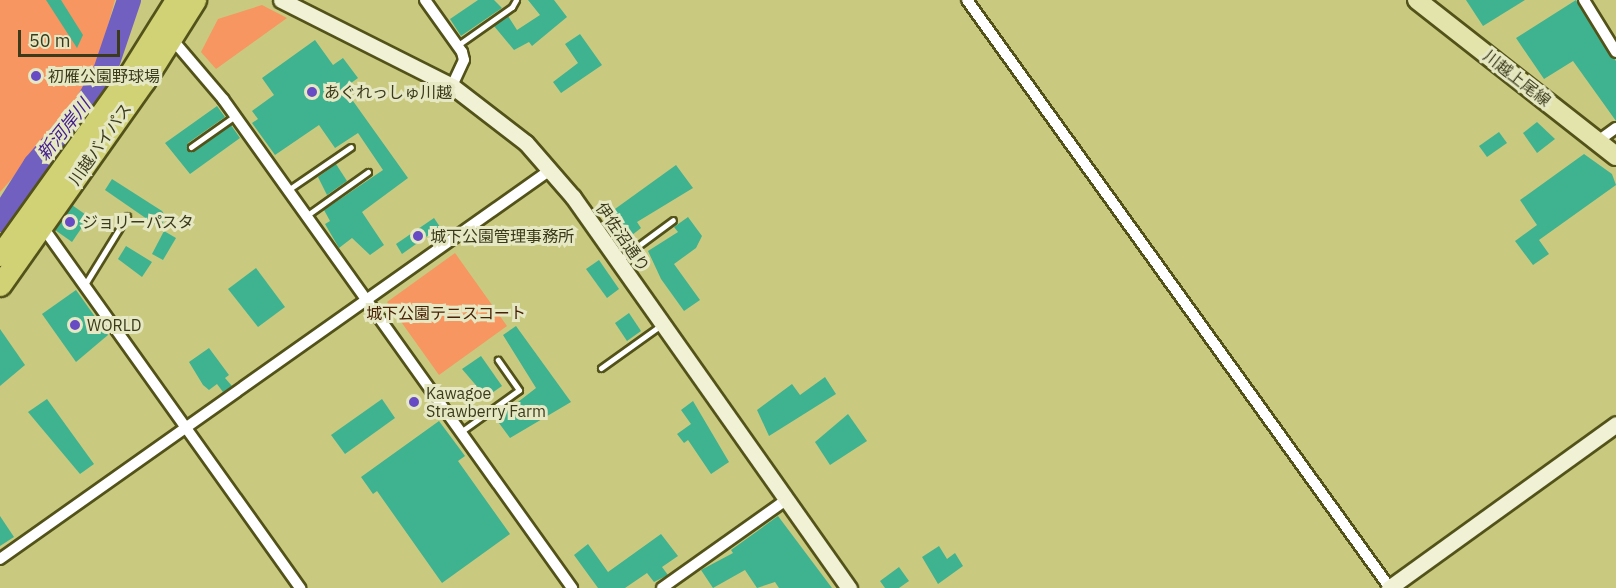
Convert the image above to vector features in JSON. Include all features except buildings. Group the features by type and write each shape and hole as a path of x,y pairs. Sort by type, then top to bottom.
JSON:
{"highway":[{"name":"川越バイパス","path":"0,255 131,72 176,0"},
{"name":"川越バイパス","path":"0,285 172,39 195,0"}],"main road":[{"name":"川越上尾線","path":"1417,0 1616,156"}],"street":[{"name":"伊佐沼通り","path":"281,0 452,86 517,136 550,170 618,261 849,588"},
{"path":"425,0 458,45 464,60 452,86"},
{"path":"968,0 1390,588 1616,424"},
{"path":"1584,0 1616,52"},
{"path":"172,39 235,116 572,588"},
{"path":"1598,141 1616,129"},
{"path":"0,559 187,430 550,170"},
{"path":"42,226 300,588"},
{"path":"662,588 786,500"}],"lane":[{"path":"458,45 512,7 516,0"},
{"path":"191,147 235,116"},
{"path":"287,190 351,147"},
{"path":"306,216 369,172"},
{"path":"84,286 127,216"},
{"path":"618,261 673,220"},
{"path":"601,369 662,324"},
{"path":"462,431 519,390 498,360"}],"green space":[{"name":"初雁公園野球場","path":"0,0 115,0 92,82 70,114 0,192"},
{"path":"262,5 287,18 216,69 201,52 218,19"},
{"name":"城下公園テニスコート","path":"455,253 507,326 439,375 387,302"}],"waterway":[{"name":"新河岸川","path":"0,220 35,165 85,107 105,71 129,0"}],"place":[{"name":"初雁公園野球場","path":"36,76"},
{"name":"あぐれっしゅ川越","path":"312,92"},
{"name":"ジョリーパスタ","path":"70,222"},
{"name":"城下公園管理事務所","path":"418,236"},
{"name":"WORLD","path":"75,325"},
{"name":"Kawagoe Strawberry Farm","path":"414,402"}]}
